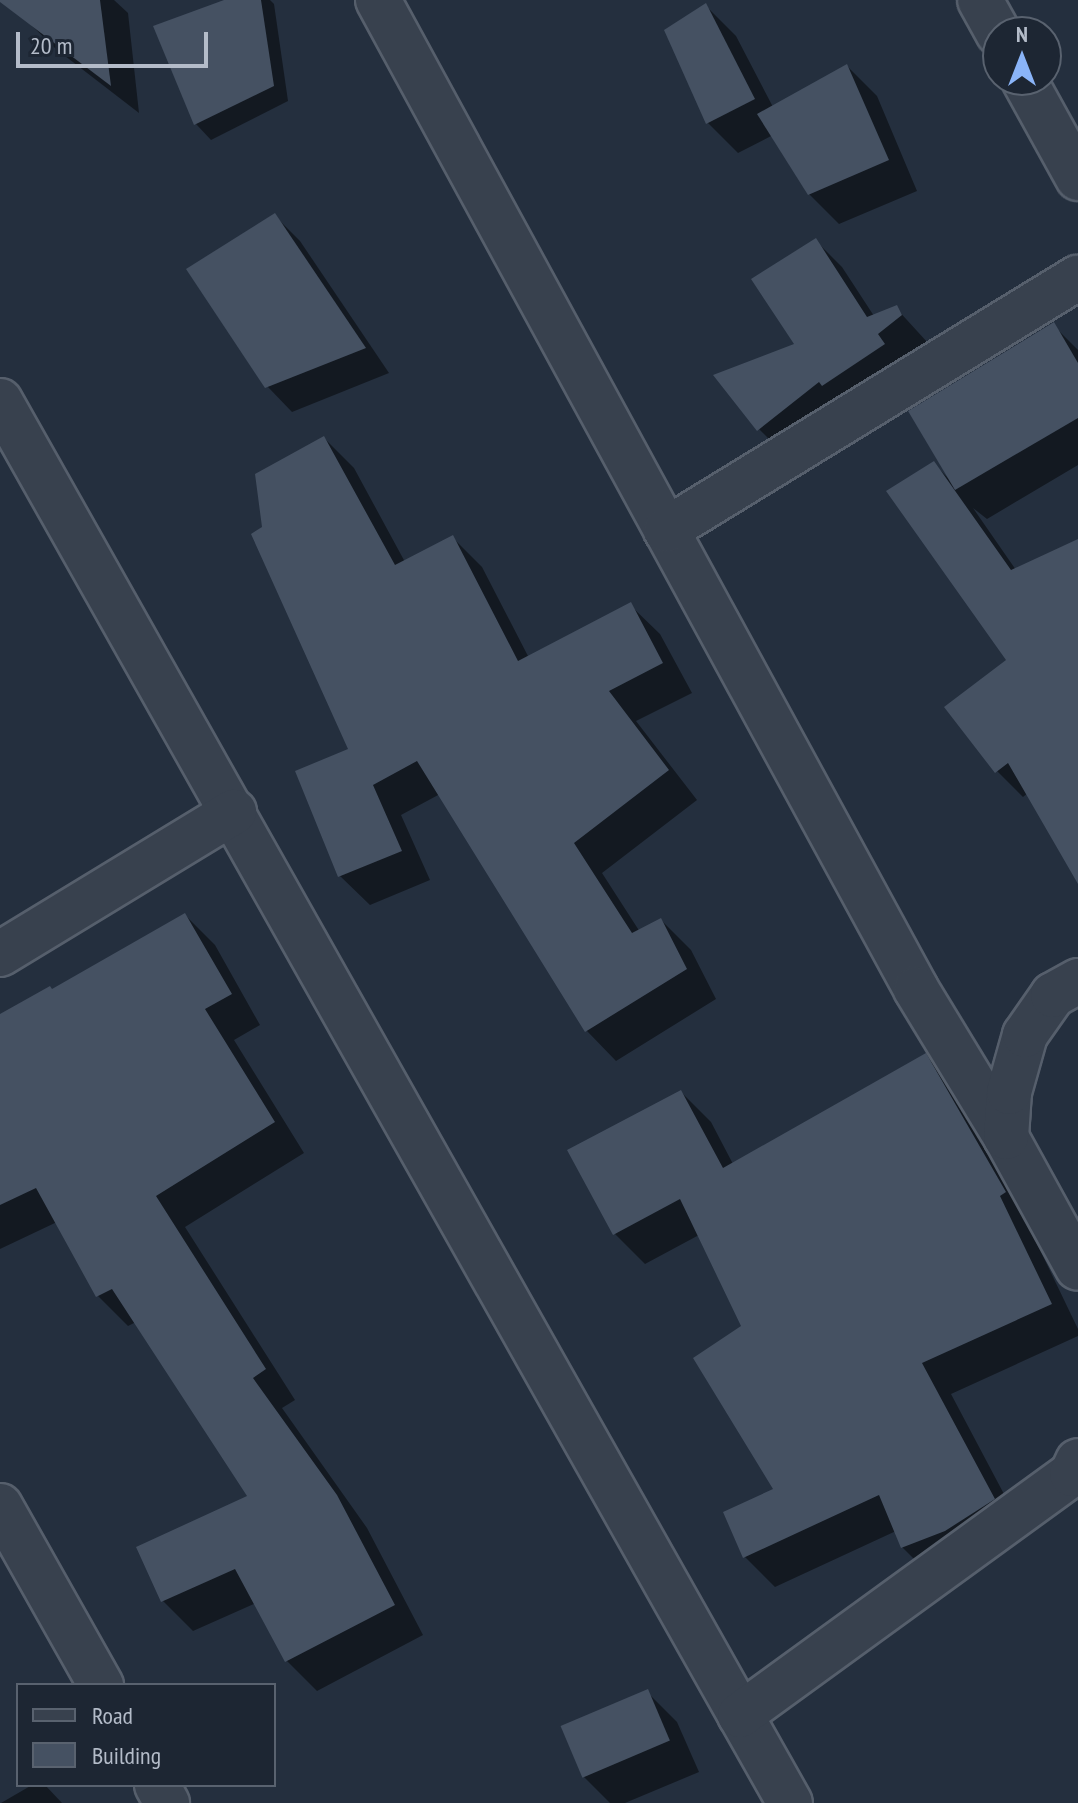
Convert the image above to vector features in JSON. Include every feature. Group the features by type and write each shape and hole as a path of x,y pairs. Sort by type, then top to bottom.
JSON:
{"street":[{"path":"378,0 916,989 1006,1137 1078,1268"},
{"path":"1033,96 1078,178"},
{"path":"666,530 1078,278"},
{"path":"0,401 790,1803"},
{"path":"0,954 234,812"},
{"path":"1006,1137 1009,1092 1025,1035 1053,995 1078,981"},
{"path":"740,1715 1072,1474 1078,1461"},
{"path":"0,1506 100,1683"}],"building":[{"path":"100,0 111,86 0,2"},
{"path":"224,0 261,0 274,86 194,125 153,26"},
{"path":"706,3 755,99 706,124 664,30"},
{"path":"847,64 889,160 808,195 757,114"},
{"path":"275,213 366,348 265,388 186,269"},
{"path":"816,238 867,317 897,305 902,315 878,334 885,344 822,386 819,382 757,431 713,375 794,344 751,279"},
{"path":"1054,322 1078,363 1078,418 955,490 908,411"},
{"path":"324,436 395,565 453,535 518,661 631,602 663,663 609,691 669,770 574,843 632,933 661,918 687,969 585,1032 417,761 373,785 402,851 338,877 295,771 348,749 251,534 262,527 255,474"},
{"path":"934,461 1011,570 1078,539 1078,884 1008,763 995,773 944,707 1006,660 886,491"},
{"path":"185,913 232,994 205,1009 275,1122 156,1196 266,1369 253,1378 337,1495 395,1605 285,1662 235,1569 161,1602 136,1547 247,1496 112,1289 96,1297 36,1188 0,1205 0,1014 50,986 52,989"},
{"path":"926,1053 1006,1192 1000,1196 1052,1304 922,1363 995,1499 945,1531 901,1548 879,1495 743,1558 723,1512 773,1489 693,1358 741,1326 680,1199 613,1235 567,1150 681,1090 723,1168"},
{"path":"648,1689 670,1741 582,1778 561,1726"}]}
